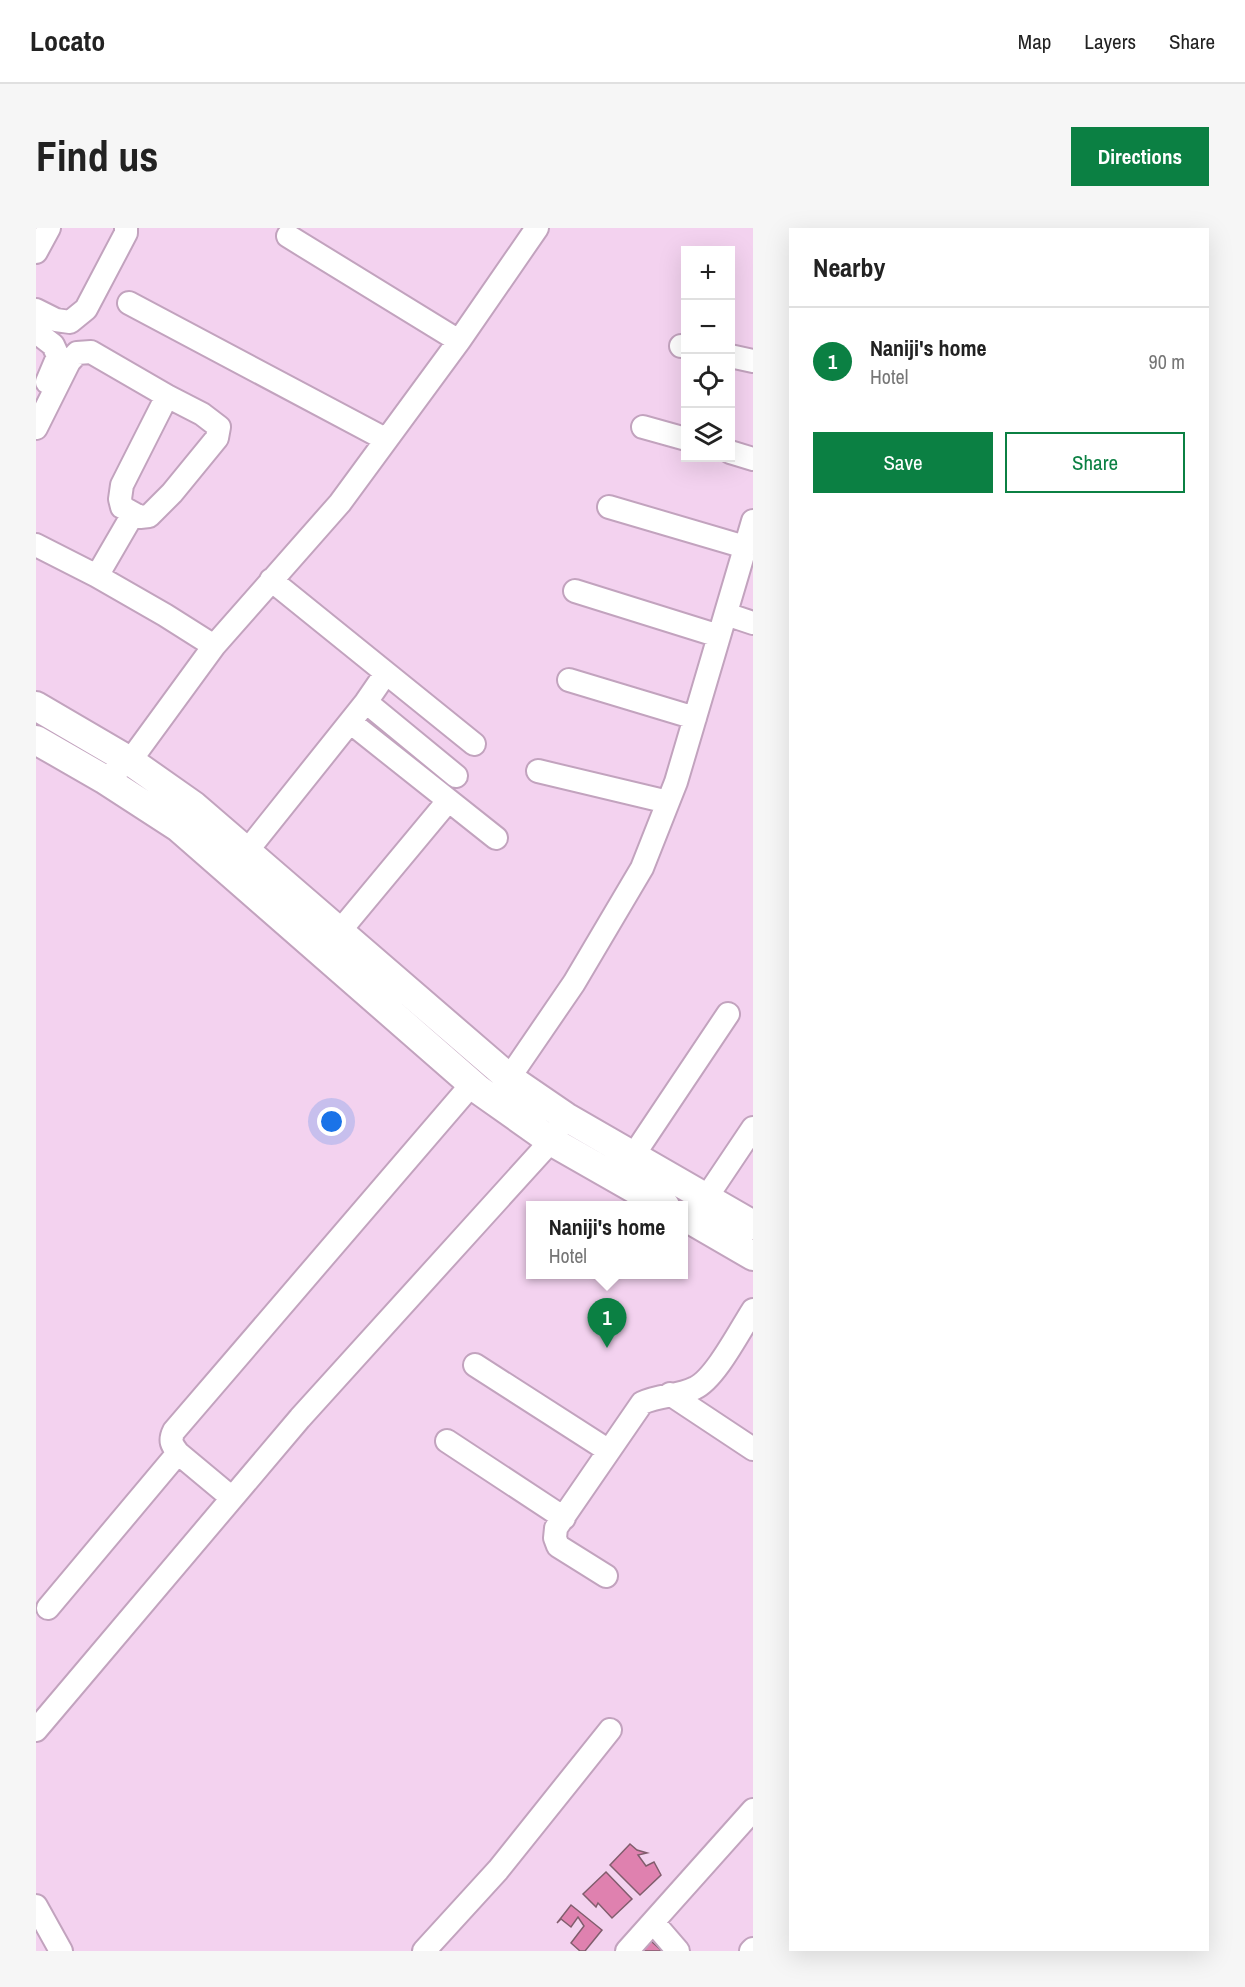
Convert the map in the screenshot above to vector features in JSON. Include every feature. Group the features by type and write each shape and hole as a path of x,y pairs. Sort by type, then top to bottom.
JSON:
{"street":[{"path":"36,252 49,228"},
{"path":"36,310 56,320 70,322 86,309 126,228"},
{"path":"104,779 130,761 214,646 340,503 459,341 537,228"},
{"path":"288,236 459,341"},
{"path":"129,303 385,439"},
{"path":"36,333 53,345 58,356 36,406"},
{"path":"36,428 69,362 76,354 91,351 202,414 219,427 217,438 172,493 149,516 140,518 122,507 120,499 122,485 167,396"},
{"path":"735,357 753,361"},
{"path":"643,427 681,438"},
{"path":"735,454 753,459"},
{"path":"609,507 745,547"},
{"path":"97,576 133,514"},
{"path":"509,1078 574,983 642,868 668,802 695,718 753,521"},
{"path":"36,544 97,576 214,646"},
{"path":"271,580 474,744"},
{"path":"575,591 719,636"},
{"path":"726,614 753,623"},
{"path":"247,851 366,702 386,673"},
{"path":"569,680 695,718"},
{"path":"366,702 456,776"},
{"path":"36,706 130,761 194,806 509,1078 566,1117 753,1225"},
{"path":"350,722 496,838"},
{"path":"36,740 104,779 178,827 472,1084 551,1141 656,1201"},
{"path":"538,771 668,802"},
{"path":"339,932 448,801"},
{"path":"633,1156 728,1014"},
{"path":"232,1498 178,1453 171,1444 174,1431 472,1084"},
{"path":"36,1730 300,1418 551,1141 566,1117"},
{"path":"706,1198 753,1128"},
{"path":"688,1218 753,1256"},
{"path":"606,1576 558,1546 555,1538 556,1528 642,1403 655,1396 684,1393 709,1379 753,1310"},
{"path":"475,1365 609,1451"},
{"path":"670,1394 753,1449"},
{"path":"447,1441 564,1518"},
{"path":"48,1608 178,1453"},
{"path":"424,1951 498,1870 610,1730"},
{"path":"627,1951 753,1810"},
{"path":"36,1906 61,1951"},
{"path":"653,1922 678,1951"}],"building":[{"path":"630,1844 637,1850 647,1853 638,1855 646,1866 654,1862 661,1875 640,1895 610,1865"},
{"path":"606,1872 632,1899 612,1918 598,1903 596,1907 583,1894"},
{"path":"571,1905 602,1930 585,1951 580,1951 571,1943 584,1926 578,1917 571,1927 561,1919 557,1923"},
{"path":"651,1941 662,1951 642,1951"}],"place":[{"name":"Naniji's home","path":"607,1348"}]}
